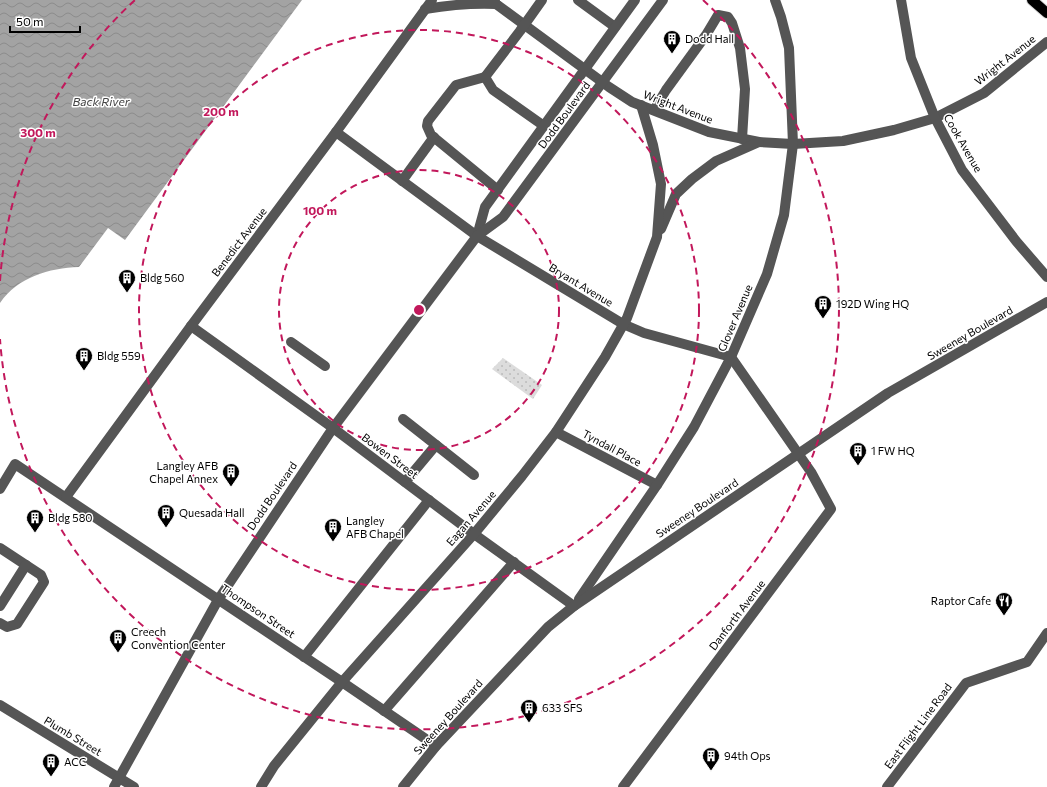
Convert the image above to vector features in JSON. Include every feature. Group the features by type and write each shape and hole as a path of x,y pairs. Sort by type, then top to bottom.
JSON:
{"main road":[{"path":"1032,0 1047,13"}],"street":[{"name":"Benedict Avenue","path":"66,498 432,0"},
{"path":"498,190 434,137 427,126 428,121 456,85 485,77 525,25 542,0"},
{"path":"578,0 616,27"},
{"name":"Dodd Boulevard","path":"476,236 485,208 635,0"},
{"name":"Dodd Boulevard","path":"114,787 118,777 218,600 333,428 476,236 503,217 663,0"},
{"name":"Glover Avenue","path":"574,606 657,485 694,427 732,357 773,253 784,215 793,144 789,48 775,0"},
{"name":"Cook Avenue","path":"901,0 911,58 934,118 962,170 1016,241 1047,277"},
{"name":"Wright Avenue","path":"425,9 495,2 603,83 632,102 709,132 759,142 793,144 843,141 894,130 934,118 984,93 1047,42"},
{"path":"654,110 666,90 706,35 718,15 728,17 732,23 740,48 746,89 742,138"},
{"path":"485,77 493,90 544,126"},
{"name":"Eagan Avenue","path":"641,105 653,145 661,184 658,237"},
{"name":"Bryant Avenue","path":"336,132 476,236 623,324 644,333 732,357"},
{"path":"402,180 434,137"},
{"name":"Eagan Avenue","path":"261,787 274,766 342,682 474,534 556,432 605,357 627,318 676,194 692,179 716,161 759,142"},
{"name":"Sweeney Boulevard","path":"403,787 436,746 548,626 574,606 888,393 1047,302"},
{"name":"Bowen Street","path":"191,326 333,428 474,534 574,606"},
{"path":"291,342 326,366"},
{"path":"732,357 798,455"},
{"path":"403,419 474,475"},
{"name":"Tyndall Place","path":"556,432 657,485"},
{"path":"405,482 436,445"},
{"name":"Danforth Avenue","path":"623,787 831,509 811,472 798,455"},
{"name":"Thompson Street","path":"0,489 15,464 436,746"},
{"path":"304,657 429,500"},
{"path":"0,623 7,627 17,624 44,582 41,575 1,552"},
{"path":"384,711 514,562"},
{"path":"0,606 26,565"},
{"name":"East Flight Line Road","path":"888,787 966,683 1027,662 1047,633"},
{"name":"Plumb Street","path":"0,705 134,787"}],"shaded area":[{"path":"503,358 542,385 533,399 492,369"}],"water":[{"name":"Back River","path":"0,0 302,0 125,240 108,228 79,267 57,269 25,280 7,294 0,303"}],"place":[{"name":"Dodd Hall","path":"672,54"},
{"name":"Bldg 560","path":"127,293"},
{"name":"192D Wing HQ","path":"823,319"},
{"name":"Bldg 559","path":"84,371"},
{"name":"1 FW HQ","path":"858,466"},
{"name":"Langley AFB Chapel Annex","path":"231,487"},
{"name":"Quesada Hall","path":"166,528"},
{"name":"Bldg 580","path":"35,533"},
{"name":"Langley AFB Chapel","path":"333,542"},
{"name":"Raptor Cafe","path":"1004,616"},
{"name":"Creech Convention Center","path":"118,653"},
{"name":"633 SFS","path":"529,723"},
{"name":"94th Ops","path":"711,771"},
{"name":"ACC","path":"51,777"}]}
